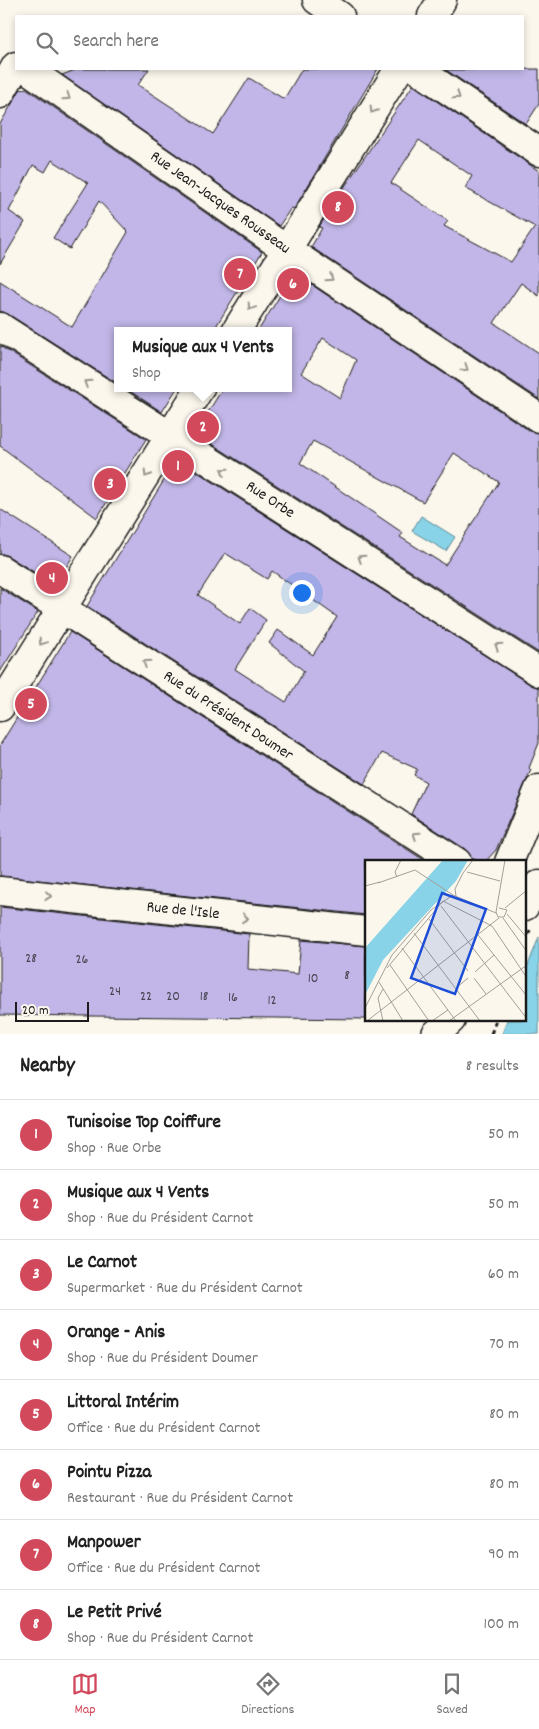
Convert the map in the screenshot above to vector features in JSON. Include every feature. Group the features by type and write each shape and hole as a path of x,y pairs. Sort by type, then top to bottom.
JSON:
{"street":[{"path":"317,0 339,15"},
{"path":"433,15 442,0"},
{"path":"0,51 15,61"},
{"path":"0,94 15,68"},
{"name":"Rue Jean-Jacques Rousseau","path":"27,70 287,249 539,418"},
{"path":"238,327 398,70"},
{"path":"418,70 539,152"},
{"name":"Rue Orbe","path":"0,327 539,672"},
{"path":"0,707 63,610 198,392"},
{"name":"Rue du Président Doumer","path":"0,569 454,860"},
{"path":"510,860 539,789"},
{"path":"526,904 539,884"},
{"name":"Rue de l'Isle","path":"0,891 365,931"},
{"path":"436,1034 451,1022"},
{"path":"454,1022 459,1034"}],"path":[{"path":"491,1034 495,1022"}],"water":[{"path":"421,516 455,537 446,551 412,531"},
{"path":"539,937 539,1034 502,1034 506,1022 526,1022 526,970"}],"building":[{"path":"539,69 539,104 526,124 446,70 524,70"},
{"path":"75,70 148,70 138,85 213,134 249,78 284,99 301,70 377,70 294,209 291,208 279,226 62,75"},
{"path":"413,85 539,171 539,296 521,283 494,323 539,353 539,399 311,247 322,228 319,227","holes":["419,140 472,176 465,188 535,227 511,262 444,226 448,221 391,183"]},
{"path":"26,88 262,252 215,327 114,327 114,381 8,314 0,311 0,281 72,327 128,232 99,201 70,249 53,238 88,183 52,160 45,172 33,165 9,211 25,222 0,264 0,124 20,90"},
{"path":"294,273 530,431 539,433 539,653 195,433 221,392 292,392 292,327 260,327","holes":["323,338 356,360 340,398 301,373","313,441 423,502 454,453 499,482 445,565 400,537 403,533 300,463"]},
{"path":"0,346 146,439 97,518 0,446"},
{"path":"131,392 174,392 162,412"},
{"path":"177,459 531,685 539,688 539,743 529,768 531,770 496,850 487,860 472,859 465,849 411,814 426,782 414,775 417,769 382,753 364,784 87,606","holes":["225,553 267,579 272,571 337,617 313,655 278,630 269,643 304,671 286,702 235,669 266,620 250,608 240,624 198,595"]},
{"path":"0,509 73,556 55,585 0,553"},
{"path":"0,588 38,612 0,672"},
{"path":"70,632 424,860 365,860 365,915 0,876 0,745"},
{"path":"0,907 249,934 248,969 298,974 301,940 365,946 365,1019 0,1015"}],"place":[{"name":"Le Petit Privé","path":"338,207"},
{"name":"Manpower","path":"240,274"},
{"name":"Pointu Pizza","path":"293,284"},
{"name":"Musique aux 4 Vents","path":"203,427"},
{"name":"Tunisoise Top Coiffure","path":"178,466"},
{"name":"Le Carnot","path":"110,484"},
{"name":"Orange - Anis","path":"52,578"},
{"name":"Littoral Intérim","path":"31,704"}]}
